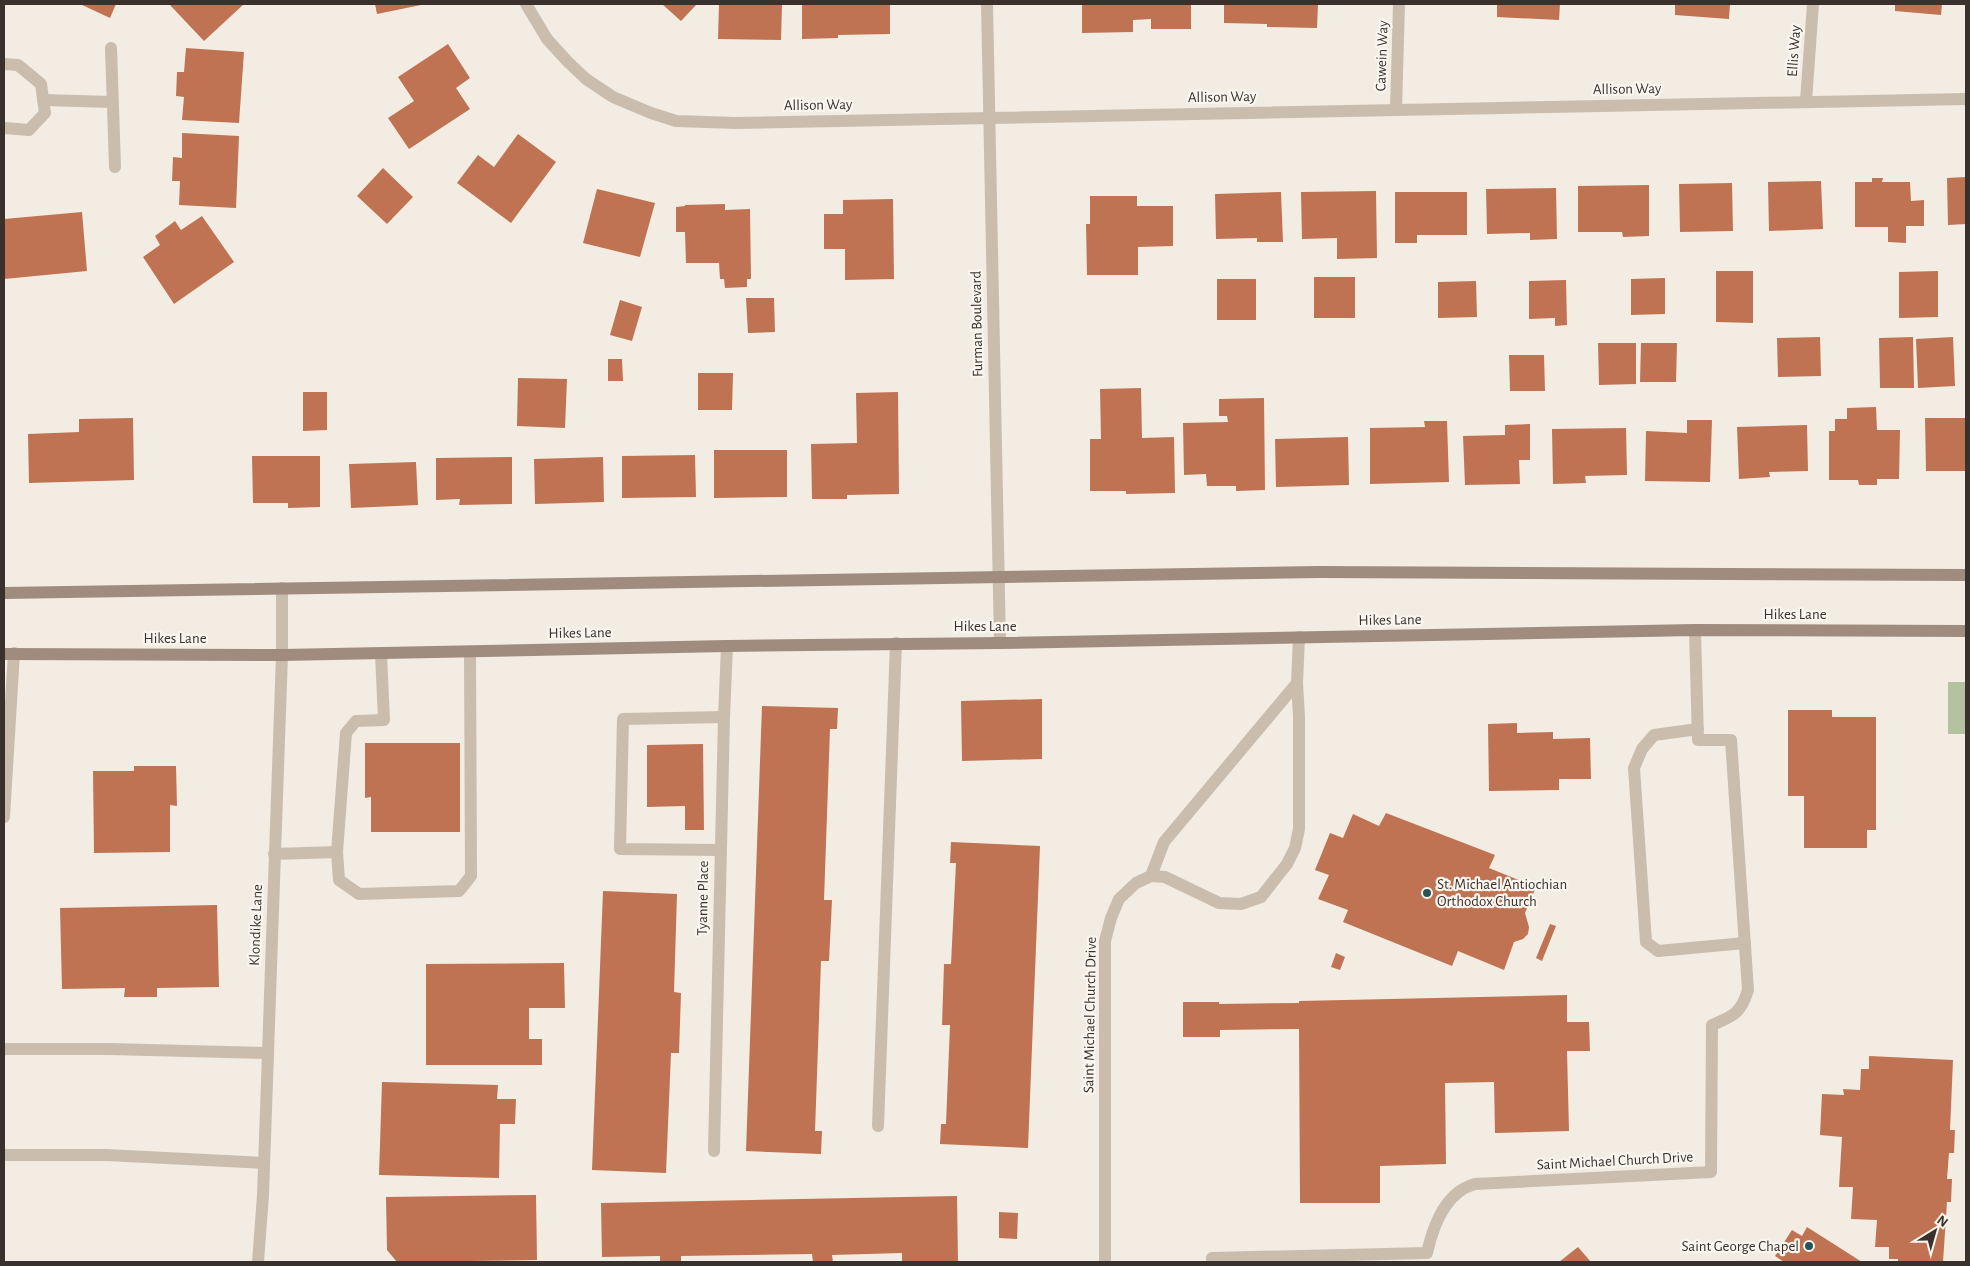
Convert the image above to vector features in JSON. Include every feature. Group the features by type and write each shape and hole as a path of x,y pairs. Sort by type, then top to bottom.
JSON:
{"main road":[{"path":"4,593 1319,572 1966,575"},
{"name":"Hikes Lane","path":"9,654 382,654 727,646 1000,643 1695,630 1966,631"}],"street":[{"name":"Allison Way","path":"526,4 547,39 586,79 613,97 651,113 676,120 736,122 990,118 1966,98"},
{"name":"Furman Boulevard","path":"987,4 1000,643"},
{"name":"Cawein Way","path":"1396,110 1399,4"},
{"name":"Ellis Way","path":"1806,101 1813,4"},
{"path":"111,48 115,167"},
{"path":"4,64 18,65 42,84 45,113 29,130 4,128"},
{"path":"43,100 112,102"},
{"name":"Klondike Lane","path":"258,1262 268,1053 282,655 282,588"},
{"path":"1695,630 1698,729 1654,735 1642,749 1634,768 1646,942 1658,951 1745,943"},
{"path":"1297,683 1164,842 1151,876 1165,877 1182,887 1219,903 1241,904 1261,897 1275,881 1295,848 1298,829 1300,717 1297,683 1299,638"},
{"path":"878,1126 896,643"},
{"name":"Tyanne Place","path":"714,1151 720,850 727,646"},
{"path":"382,654 384,720 356,722 346,733 337,852 339,880 360,894 459,891 471,876 470,652"},
{"path":"4,817 9,654"},
{"path":"720,850 620,849 622,728 623,719 724,717"},
{"name":"Saint Michael Church Drive","path":"1212,1262 1212,1258 1427,1253 1431,1233 1443,1210 1464,1187 1475,1184 1711,1172 1712,1025 1730,1018 1743,1006 1748,990 1731,740 1698,740 1698,729"},
{"path":"274,854 337,852"},
{"name":"Saint Michael Church Drive","path":"1105,1262 1105,941 1111,918 1120,899 1136,883 1151,876"},
{"path":"4,1049 109,1049 268,1053"},
{"path":"4,1155 106,1155 264,1163"}],"green space":[{"path":"1948,682 1966,682 1966,734 1948,734"}],"building":[{"path":"80,4 116,4 110,18"},
{"path":"169,4 244,4 204,41"},
{"path":"375,4 421,4 421,5 377,14"},
{"path":"662,4 697,4 681,21"},
{"path":"719,4 782,4 781,40 718,39"},
{"path":"802,4 890,4 890,34 838,35 838,38 802,39"},
{"path":"1082,4 1191,4 1191,29 1151,29 1151,19 1133,20 1133,32 1082,33"},
{"path":"1224,4 1318,4 1317,28 1267,27 1267,24 1224,23"},
{"path":"1497,4 1560,4 1559,20 1497,17"},
{"path":"1675,4 1730,4 1729,19 1675,15"},
{"path":"1895,4 1942,4 1941,15 1895,11"},
{"path":"448,44 470,78 456,88 470,109 409,149 388,118 414,101 398,77"},
{"path":"186,48 244,52 239,123 182,120 184,97 176,96 177,72 184,72"},
{"path":"182,133 239,136 236,208 179,205 180,181 172,181 173,157 182,158"},
{"path":"518,134 556,162 511,223 457,183 478,155 494,167"},
{"path":"383,168 413,197 387,224 357,196"},
{"path":"1966,177 1966,224 1948,225 1947,178"},
{"path":"1872,178 1883,178 1882,182 1910,182 1911,201 1924,200 1924,226 1906,226 1906,243 1888,242 1888,227 1855,227 1855,182 1872,182"},
{"path":"1821,181 1823,229 1769,231 1768,182"},
{"path":"1732,183 1733,231 1680,232 1679,184"},
{"path":"1649,185 1649,236 1623,237 1622,232 1578,232 1578,186"},
{"path":"1556,188 1557,239 1530,240 1530,233 1487,234 1486,189"},
{"path":"597,189 655,203 640,257 583,243"},
{"path":"1376,191 1377,258 1337,259 1337,238 1302,239 1301,192"},
{"path":"1281,192 1283,242 1257,242 1257,238 1216,239 1215,194"},
{"path":"1395,192 1467,192 1467,235 1417,235 1417,243 1395,243"},
{"path":"1090,196 1137,196 1137,206 1173,206 1173,246 1138,247 1138,275 1087,275 1086,224 1090,224"},
{"path":"893,199 894,279 845,280 845,249 824,249 824,214 843,214 843,200"},
{"path":"725,204 725,210 750,209 751,279 747,279 747,287 725,288 724,279 720,279 719,263 686,263 685,232 676,232 676,207"},
{"path":"82,212 87,271 4,279 4,219"},
{"path":"202,216 234,262 174,304 143,257 160,245 155,236 175,221 181,230"},
{"path":"1716,271 1753,271 1753,323 1716,322"},
{"path":"1938,271 1938,317 1899,318 1899,272"},
{"path":"1314,277 1355,277 1355,318 1314,318"},
{"path":"1665,278 1665,314 1631,315 1631,279"},
{"path":"1217,279 1256,279 1256,320 1217,320"},
{"path":"1566,280 1567,325 1555,326 1555,318 1529,319 1529,281"},
{"path":"1476,281 1477,317 1438,318 1438,282"},
{"path":"746,298 774,298 775,332 748,333"},
{"path":"620,300 642,307 632,341 610,335"},
{"path":"1820,337 1821,376 1778,377 1777,338"},
{"path":"1913,337 1914,388 1880,388 1879,338"},
{"path":"1953,337 1955,386 1918,388 1916,339"},
{"path":"1598,343 1636,343 1636,384 1599,385"},
{"path":"1641,343 1677,343 1676,382 1640,382"},
{"path":"1509,355 1544,355 1545,391 1510,391"},
{"path":"608,359 622,359 623,381 608,381"},
{"path":"698,373 733,373 732,410 698,410"},
{"path":"518,378 567,379 565,428 517,426"},
{"path":"1141,388 1142,438 1174,437 1175,493 1126,494 1126,491 1090,491 1090,439 1101,439 1100,389"},
{"path":"303,392 327,392 327,430 303,431"},
{"path":"898,392 899,494 847,495 847,499 812,499 811,444 857,443 856,393"},
{"path":"1264,398 1265,490 1236,491 1236,486 1207,486 1206,474 1184,475 1183,423 1228,422 1227,416 1219,416 1219,399"},
{"path":"1876,407 1877,430 1900,430 1899,479 1877,479 1877,485 1859,485 1858,480 1829,480 1829,431 1835,431 1835,419 1847,419 1847,408"},
{"path":"133,418 134,480 29,483 28,434 79,432 79,419"},
{"path":"1925,418 1966,418 1966,471 1926,471"},
{"path":"1687,420 1712,420 1710,482 1645,481 1646,431 1687,433"},
{"path":"1424,421 1447,421 1449,482 1370,484 1370,428 1425,427"},
{"path":"1530,424 1530,460 1519,460 1520,484 1465,485 1463,436 1505,435 1505,425"},
{"path":"1807,425 1808,471 1769,472 1770,477 1739,479 1737,427"},
{"path":"1626,428 1627,475 1585,476 1586,483 1553,484 1552,429"},
{"path":"1348,437 1349,485 1276,487 1275,439"},
{"path":"714,450 787,450 787,497 714,498"},
{"path":"695,455 696,497 622,498 622,456"},
{"path":"252,456 320,456 320,507 288,508 288,503 253,503"},
{"path":"512,457 512,504 459,505 460,499 436,500 436,458"},
{"path":"603,457 604,502 535,504 534,459"},
{"path":"416,462 418,505 351,508 349,464"},
{"path":"1042,699 1042,759 962,761 961,701"},
{"path":"762,706 838,708 837,729 830,729 824,900 832,900 829,961 821,961 815,1131 822,1131 821,1154 746,1151"},
{"path":"1788,710 1832,710 1832,717 1876,717 1876,830 1867,830 1867,848 1804,848 1804,796 1788,796"},
{"path":"1517,723 1517,733 1553,732 1553,739 1590,738 1591,779 1559,779 1559,790 1489,791 1488,724"},
{"path":"365,743 460,743 460,832 371,832 371,797 365,798"},
{"path":"703,744 704,830 685,830 685,806 647,807 647,745"},
{"path":"134,766 176,766 177,806 170,805 170,852 94,853 93,771 134,771"},
{"name":"St. Michael Antiochian Orthodox Church","path":"1386,813 1495,855 1489,868 1536,887 1525,913 1529,927 1528,934 1523,939 1514,942 1504,970 1458,951 1452,966 1343,922 1348,910 1318,899 1329,875 1315,870 1330,833 1343,838 1353,814 1379,826"},
{"path":"951,842 1040,846 1028,1148 940,1144 941,1124 946,1124 950,1025 942,1025 944,964 951,964 956,863 950,863"},
{"path":"603,891 677,894 674,992 681,993 679,1053 671,1053 666,1173 592,1170"},
{"path":"217,905 219,987 157,988 157,997 124,997 125,988 62,989 60,908"},
{"path":"1550,924 1556,926 1542,961 1536,958"},
{"path":"1336,953 1345,957 1340,970 1331,967"},
{"path":"564,963 565,1008 529,1008 529,1039 542,1039 542,1065 426,1065 426,964"},
{"path":"1567,995 1567,1022 1589,1022 1590,1051 1567,1051 1569,1131 1495,1133 1494,1082 1445,1083 1446,1164 1380,1166 1380,1203 1300,1203 1299,1029 1220,1030 1220,1037 1183,1037 1183,1002 1219,1002 1219,1004 1299,1003 1299,1001"},
{"path":"1869,1056 1953,1060 1950,1130 1955,1130 1954,1153 1949,1153 1947,1179 1952,1179 1951,1202 1947,1202 1943,1262 1898,1262 1898,1259 1889,1259 1889,1247 1875,1247 1877,1220 1851,1219 1853,1187 1839,1187 1842,1137 1820,1135 1822,1094 1844,1095 1843,1089 1860,1090 1861,1069 1869,1069"},
{"path":"382,1082 498,1085 497,1099 516,1099 515,1124 500,1124 499,1178 379,1175"},
{"path":"536,1195 537,1260 397,1262 387,1250 386,1197"},
{"path":"957,1196 958,1262 902,1262 902,1253 832,1255 833,1262 813,1262 812,1254 681,1256 681,1262 660,1262 660,1256 602,1257 601,1203"},
{"path":"999,1212 1018,1213 1017,1239 999,1238"},
{"name":"Saint George Chapel","path":"1807,1227 1862,1262 1784,1262 1775,1256 1792,1230 1802,1236"},
{"path":"1578,1247 1591,1262 1559,1262"}],"place":[{"name":"St. Michael Antiochian Orthodox Church","path":"1427,893"},
{"name":"Saint George Chapel","path":"1809,1246"}]}
